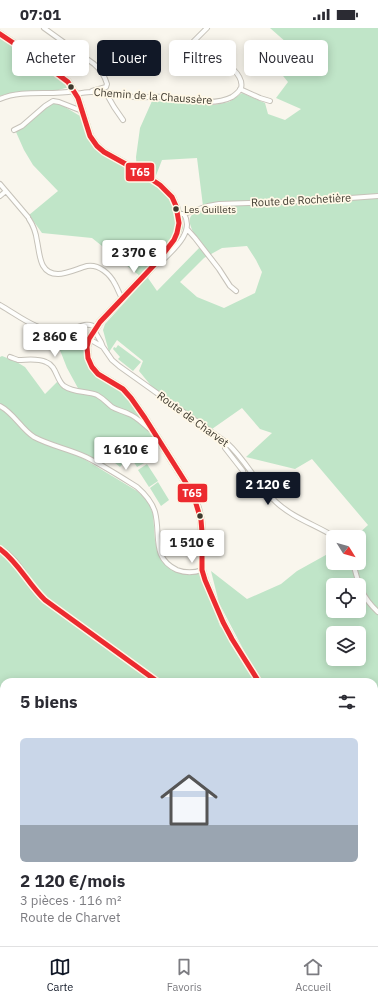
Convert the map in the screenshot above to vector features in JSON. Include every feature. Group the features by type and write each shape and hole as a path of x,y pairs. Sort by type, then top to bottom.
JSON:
{"main road":[{"path":"0,34 56,72 68,82 75,92 83,111 90,136 97,146 104,152 142,173 160,185 166,190 181,214 176,237 157,262 122,298 95,329 89,339 87,355 92,367 98,374 123,389 129,395 155,433 193,494 198,508 202,532 202,570 205,580 229,633 256,678"},
{"path":"0,548 15,561 44,600 152,678"}],"street":[{"path":"44,28 98,67 107,84 106,87 90,92"},
{"path":"207,28 192,43 188,50 189,58 194,63 233,69 239,78 241,84 240,89 270,101"},
{"name":"Chemin de la Chaussère","path":"0,99 18,94 90,92 124,94 134,97 155,96 213,102 229,98 240,89"},
{"path":"106,93 123,120"},
{"path":"14,130 22,126 53,101 83,111"},
{"path":"0,184 33,224 42,264 46,269 57,274 88,266 97,267 109,276 122,298"},
{"path":"0,196 6,191"},
{"name":"Route de Rochetière","path":"181,214 219,204 309,201 378,196"},
{"path":"157,262 162,262 182,239 187,229 187,221 181,214"},
{"path":"187,229 219,269 230,286 236,291"},
{"path":"0,305 32,325 44,329 64,331 89,324 93,325 95,329"},
{"name":"Route de Charvet","path":"95,329 103,347 112,360 227,443 235,450 268,494 277,503 289,512 326,532"},
{"name":"Route de Charvet","path":"89,339 103,347"},
{"path":"10,357 18,360 31,359 50,364 60,381 65,386 73,390 96,395 118,410 130,414 155,433"},
{"path":"0,406 7,410 28,433 34,437 87,458 137,487 152,505 155,512 158,547 164,560 181,571 187,572 202,570"},
{"path":"227,443 225,448 244,474"},
{"path":"355,570 361,590 378,612"}],"green space":[{"path":"270,28 378,28 378,678 0,678 0,357 2,356 15,361 25,367 45,394 57,382 79,390 67,368 54,335 70,336 86,328 85,361 96,376 123,394 159,433 156,450 135,444 146,462 137,467 126,450 134,444 104,445 101,455 106,467 79,456 137,491 148,501 153,514 155,540 159,556 168,567 183,574 200,574 220,626 251,664 219,603 211,571 247,599 281,584 297,571 326,555 326,570 366,570 366,530 363,530 368,525 312,459 295,469 246,457 272,433 260,429 242,408 212,429 153,388 139,371 143,361 117,340 109,352 103,330 105,324 145,280 92,238 42,233 29,215 58,191 33,165 16,132 33,117 52,104 60,104 80,116 90,142 103,155 137,173 136,157 140,128 152,101 214,105 229,102 242,93 265,103 268,114 285,120 301,109 276,98 288,82 283,76 328,76 328,40 284,40","holes":["197,158 203,206 202,209 194,213 190,219 191,227 202,245 157,291 148,278 178,240 183,228 182,212 176,197 155,178 162,160","247,246 262,272 255,293 224,308 197,297 180,282 204,258 222,248"]},
{"path":"0,36 12,43 12,76 55,76 69,87 55,91 7,94 0,96"},
{"path":"118,345 141,362 133,371 118,359 120,357 113,349"},
{"path":"110,446 127,459 120,467 104,454"},
{"path":"147,464 158,481 149,487 138,470"},
{"path":"158,482 169,500 161,506 150,488"}],"transit line":[{"name":"T65","path":"0,34 68,82 78,98 90,136 97,146 104,152 142,173 160,185 172,197 176,206 179,223 174,240 157,262 100,322 89,339 87,347 88,358 92,367 98,374 123,389 131,398 193,494 201,520 202,570 205,580 223,622 256,678"},
{"name":"T65","path":"0,549 13,561 45,600 152,678"}],"place":[{"name":"Les Guillets","path":"176,209"}]}
